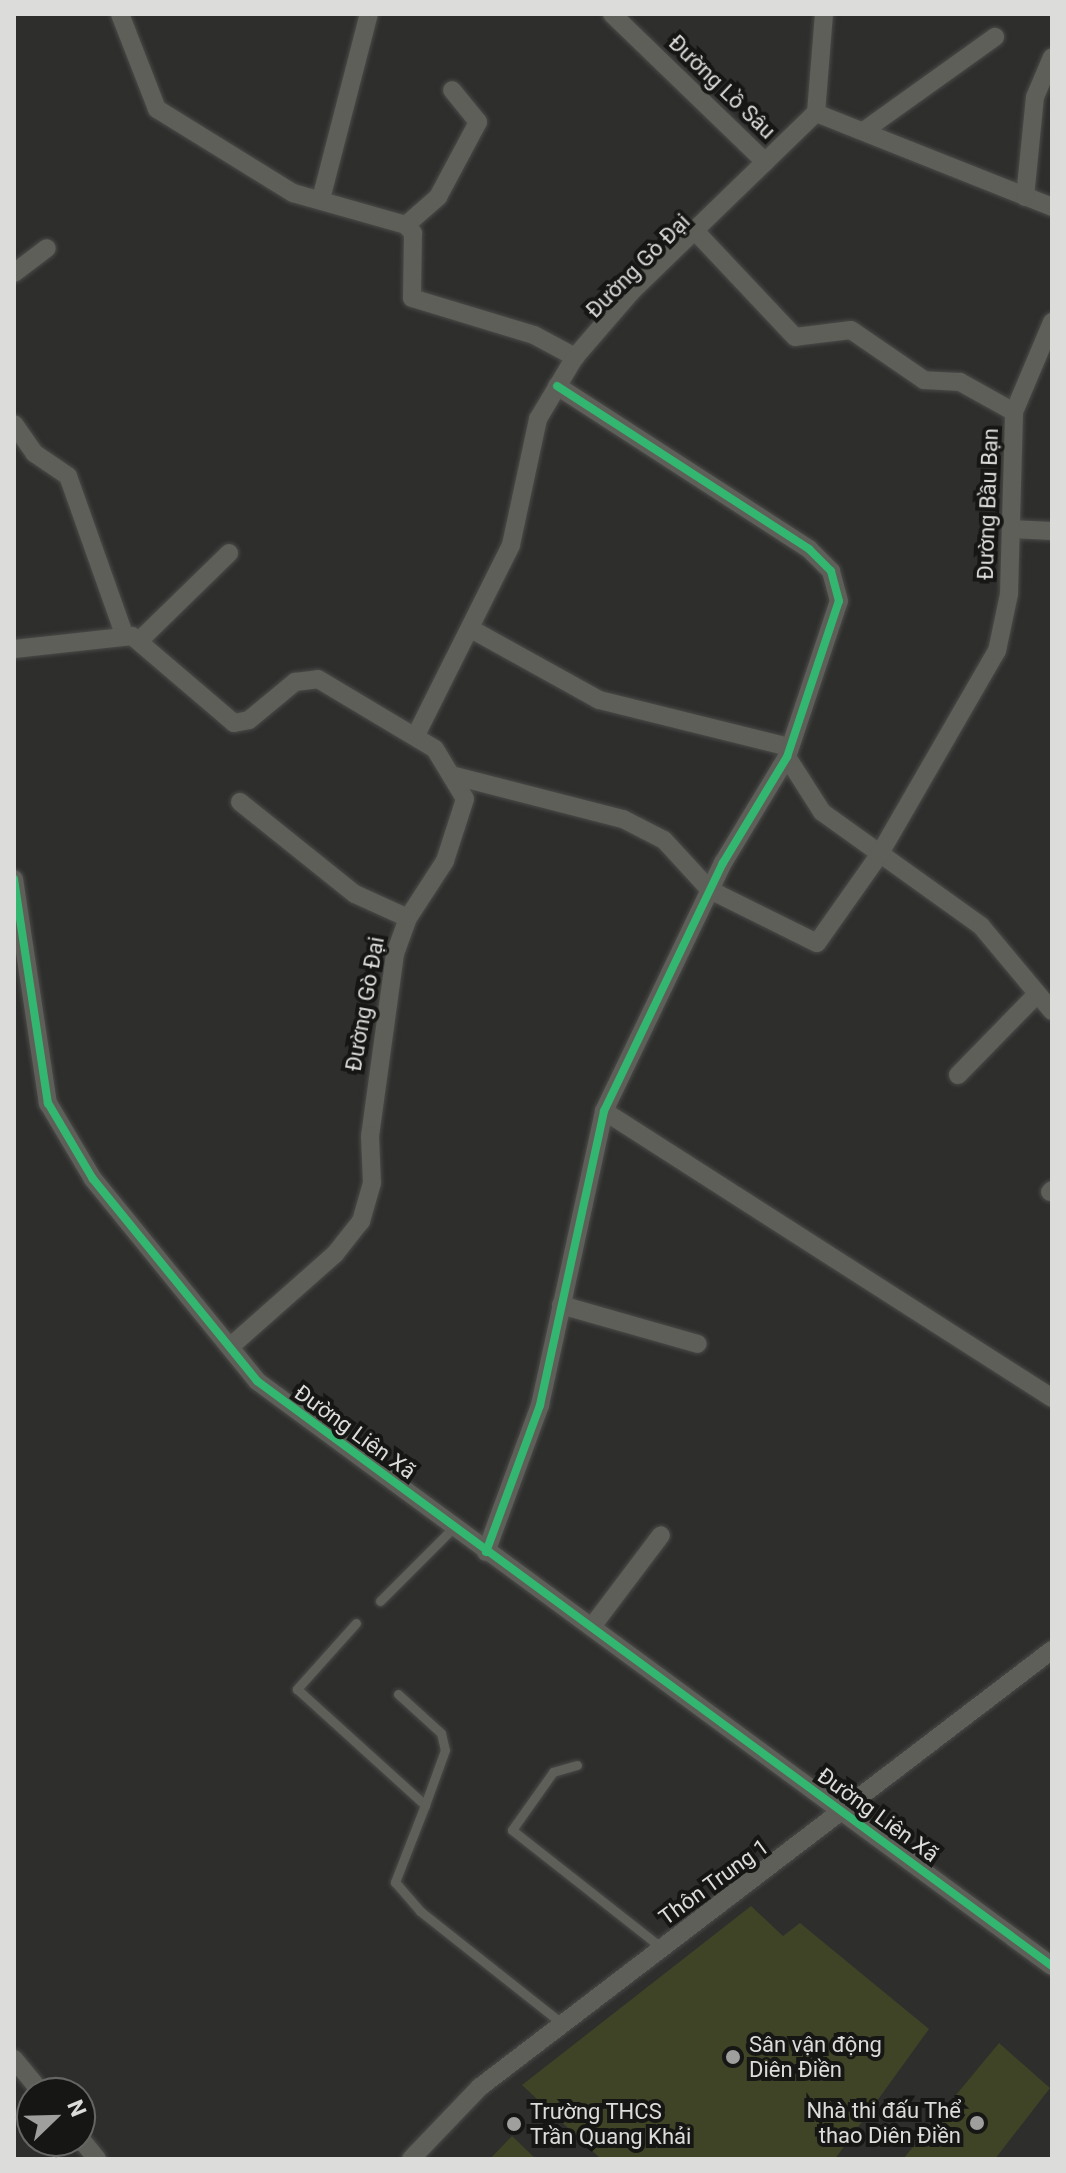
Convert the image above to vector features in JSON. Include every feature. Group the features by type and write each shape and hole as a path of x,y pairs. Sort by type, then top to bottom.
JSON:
{"street":[{"path":"120,14 157,109 272,182 406,225 413,233 412,298 534,335 575,357"},
{"name":"Đường Lồ Sâu","path":"612,14 765,162"},
{"path":"824,14 816,113 1052,207"},
{"path":"321,199 367,20"},
{"path":"865,130 995,37"},
{"path":"1025,197 1035,97 1052,57"},
{"path":"406,225 438,197 478,122 452,90"},
{"name":"Đường Gò Đại","path":"230,1347 335,1254 361,1221 372,1183 370,1136 389,981 408,918 465,817 455,776 416,735 511,545 528,447 557,386 575,357 632,291 697,233 816,113"},
{"name":"Đường Bầu Bạn","path":"697,233 795,337 858,332 924,380 960,382 1014,412 1011,529 1003,638 879,855 817,943 710,890"},
{"path":"14,273 47,248"},
{"path":"1014,412 1052,322"},
{"path":"486,1552 531,1437 604,1111 710,890 788,752 839,601 831,571 809,549 557,386"},
{"path":"14,424 34,453 68,476 133,637 234,723 249,720 295,682 318,679 416,735"},
{"path":"1011,529 1052,531"},
{"path":"14,649 133,637 229,553"},
{"path":"471,629 599,700 788,752"},
{"path":"788,752 809,799 879,855 981,926 1052,1011"},
{"path":"455,776 623,819 664,840 710,890"},
{"path":"240,802 355,894 408,918"},
{"name":"Đường Liên Xã","path":"14,879 33,984 42,1086 63,1134 230,1347 298,1416 456,1525 486,1552 594,1624 844,1812 1049,1959"},
{"path":"14,979 33,984"},
{"path":"958,1075 1037,994"},
{"path":"604,1111 1052,1398"},
{"path":"561,1305 698,1344"},
{"path":"594,1624 661,1535"},
{"name":"Thôn Trung 1","path":"411,2159 480,2087 844,1812 1052,1650"},
{"path":"14,2059 29,2077"}],"lane":[{"path":"380,1601 456,1525"},
{"path":"356,1623 297,1689 425,1805"},
{"path":"398,1694 441,1733 445,1750 425,1805 396,1868 405,1898 564,2025"},
{"path":"577,1765 553,1772 512,1830 663,1949"}],"green space":[{"name":"Sân vận động Diên Điền","path":"751,1906 783,1936 800,1923 929,2029 835,2159 601,2159 522,2085"},
{"name":"Nhà thi đấu Thể thao Diên Điền","path":"999,2043 1050,2088 995,2159 903,2159"},
{"path":"512,2136 536,2159 490,2159"}],"cycle path":[{"path":"486,1552 540,1405 604,1111 723,863 787,757 839,601 831,571 809,549 557,386"},
{"path":"14,879 48,1103 93,1179 257,1381 1052,1966"}],"place":[{"name":"Sân vận động Diên Điền","path":"733,2057"},
{"name":"Nhà thi đấu Thể thao Diên Điền","path":"977,2123"},
{"name":"Trường THCS Trần Quang Khải","path":"514,2124"}]}
